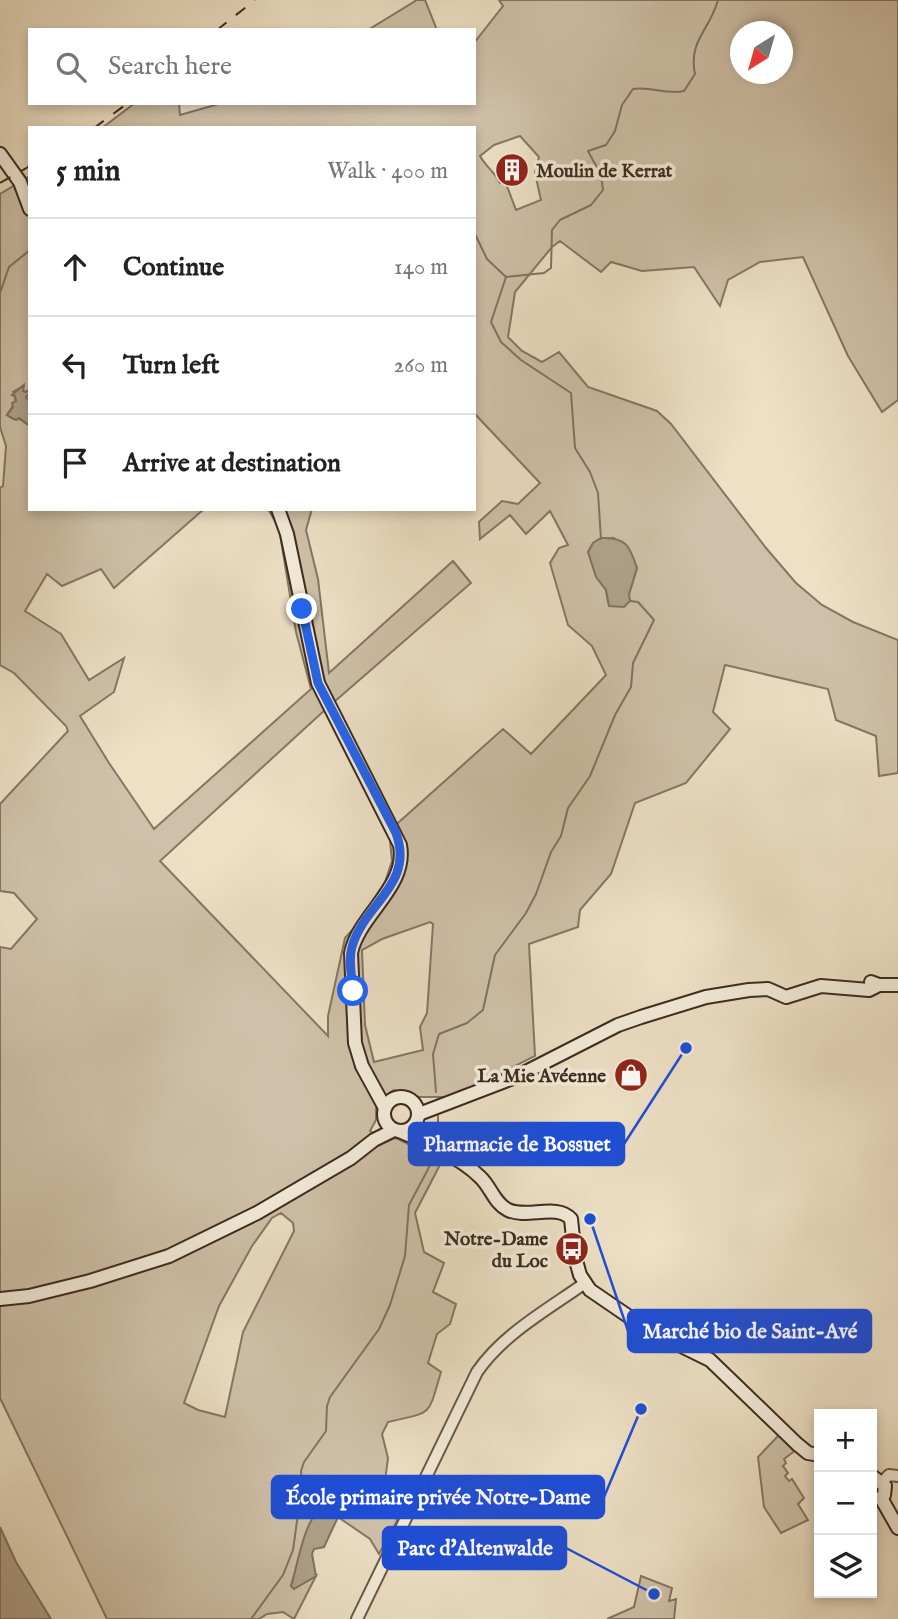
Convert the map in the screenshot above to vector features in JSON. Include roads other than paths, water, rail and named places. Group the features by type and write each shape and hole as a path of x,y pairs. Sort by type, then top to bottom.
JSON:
{"main road":[{"path":"0,154 20,182 28,204"},
{"path":"279,511 318,683 396,833 402,856 393,881 362,927 351,953 355,1043 362,1066 384,1113 397,1130 422,1141 475,1172 485,1181 499,1203 507,1209 519,1213 564,1213 571,1219 575,1257 585,1283 602,1299 647,1329 710,1360 797,1444 808,1453 814,1454"},
{"path":"0,1299 29,1296 90,1281 169,1256 257,1213 351,1158 374,1140 416,1120 447,1101 482,1091 518,1076 618,1025 706,997 768,989 786,998 821,986 869,990 878,985 898,985"},
{"path":"369,1077 395,1097 447,1101"},
{"path":"374,1140 384,1113 395,1097"},
{"path":"413,1100 422,1141"},
{"path":"877,1482 886,1490 877,1497"},
{"path":"877,1499 898,1528"}],"street":[{"path":"357,1619 477,1372 488,1356 506,1340 585,1283"},
{"path":"877,1479 889,1475 898,1476"}],"waterway":[{"path":"476,236 487,259 506,277 544,273 551,268 552,230 560,220 591,205 603,190 601,175 588,151 606,145 615,131 622,105 633,89 684,91 695,74 697,44 718,0"},
{"path":"0,293 9,267 28,252"},
{"path":"506,277 491,322 501,342 521,360 571,393 575,448 590,472 598,493 601,539"},
{"path":"436,1092 433,1054 439,1034 467,1023 483,1010 495,955 526,913 536,894 551,852 561,836 568,808 590,776 615,715 631,687 633,663 654,620 638,602 630,601"},
{"path":"438,1116 438,1142"},
{"path":"251,1619 283,1575 293,1550 304,1462 326,1431 330,1397 379,1329 390,1305 405,1256 409,1205 435,1156"}],"railway":[{"path":"220,28 255,0"},
{"path":"97,126 125,105"},
{"path":"0,183 28,167"}],"place":[{"name":"Moulin de Kerrat","path":"512,170"},
{"name":"Pharmacie de Bossuet","path":"686,1048"},
{"name":"La Mie Avéenne","path":"631,1075"},
{"name":"Marché bio de Saint-Avé","path":"590,1219"},
{"name":"Notre-Dame du Loc","path":"572,1249"},
{"name":"École primaire privée Notre-Dame","path":"641,1409"},
{"name":"Parc d'Altenwalde","path":"654,1594"}]}
